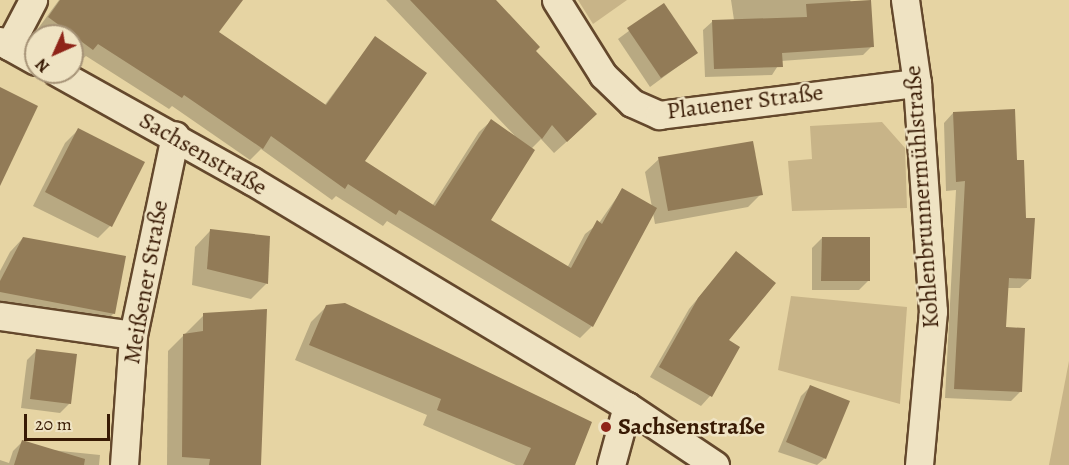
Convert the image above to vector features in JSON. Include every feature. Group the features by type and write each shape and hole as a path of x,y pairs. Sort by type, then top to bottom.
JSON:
{"street":[{"path":"24,55 4,44 33,0"},
{"name":"Plauener Straße","path":"556,0 603,75 632,103 659,115 917,83"},
{"name":"Kohlenbrunnermühlstraße","path":"905,0 917,83 933,311 919,465"},
{"name":"Sachsenstraße","path":"79,84 175,135 627,406 715,465"},
{"name":"Meißener Straße","path":"124,465 133,335 175,135"},
{"path":"0,316 133,335"},
{"path":"611,465 627,406"}],"shaded area":[{"path":"578,0 627,0 593,24"},
{"path":"882,122 905,148 907,208 792,211 788,161 812,159 810,126"},
{"path":"791,296 907,307 900,404 778,370"},
{"path":"1069,361 1069,465 1049,465"}],"building":[{"path":"60,0 243,0 219,32 326,105 375,36 427,73 365,161 435,206 491,119 535,150 491,220 571,268 597,220 602,224 622,188 657,208 593,327 399,210 396,215 348,184 345,189 271,136 263,149 184,95 182,98 98,44 93,50 84,43 84,24 58,24 48,17"},
{"path":"410,0 496,0 540,47 536,51 597,114 567,142 552,125 542,139"},
{"path":"871,0 874,47 782,53 783,67 714,69 712,20 807,17 806,4"},
{"path":"664,3 698,53 661,78 627,28"},
{"path":"0,87 38,106 0,186"},
{"path":"1015,109 1017,160 1024,160 1026,218 1035,218 1031,279 1009,278 1006,327 1025,328 1022,392 954,389 965,181 956,182 953,112"},
{"path":"78,128 145,162 112,227 45,192"},
{"path":"753,141 763,195 668,211 658,157"},
{"path":"210,229 270,236 268,284 207,269"},
{"path":"23,237 126,256 115,314 0,292 0,281"},
{"path":"822,237 870,237 870,281 821,281"},
{"path":"736,251 776,283 729,340 740,347 712,397 659,367 698,298"},
{"path":"345,303 592,422 575,465 523,465 531,448 437,410 441,399 309,345 326,305"},
{"path":"267,309 261,465 209,465 210,459 182,457 183,334 203,331 203,313"},
{"path":"36,349 77,354 71,404 30,399"},
{"path":"810,385 850,401 826,459 786,442"},
{"path":"22,440 85,459 84,465 14,465"}],"place":[{"name":"Sachsenstraße","path":"606,427"}]}
